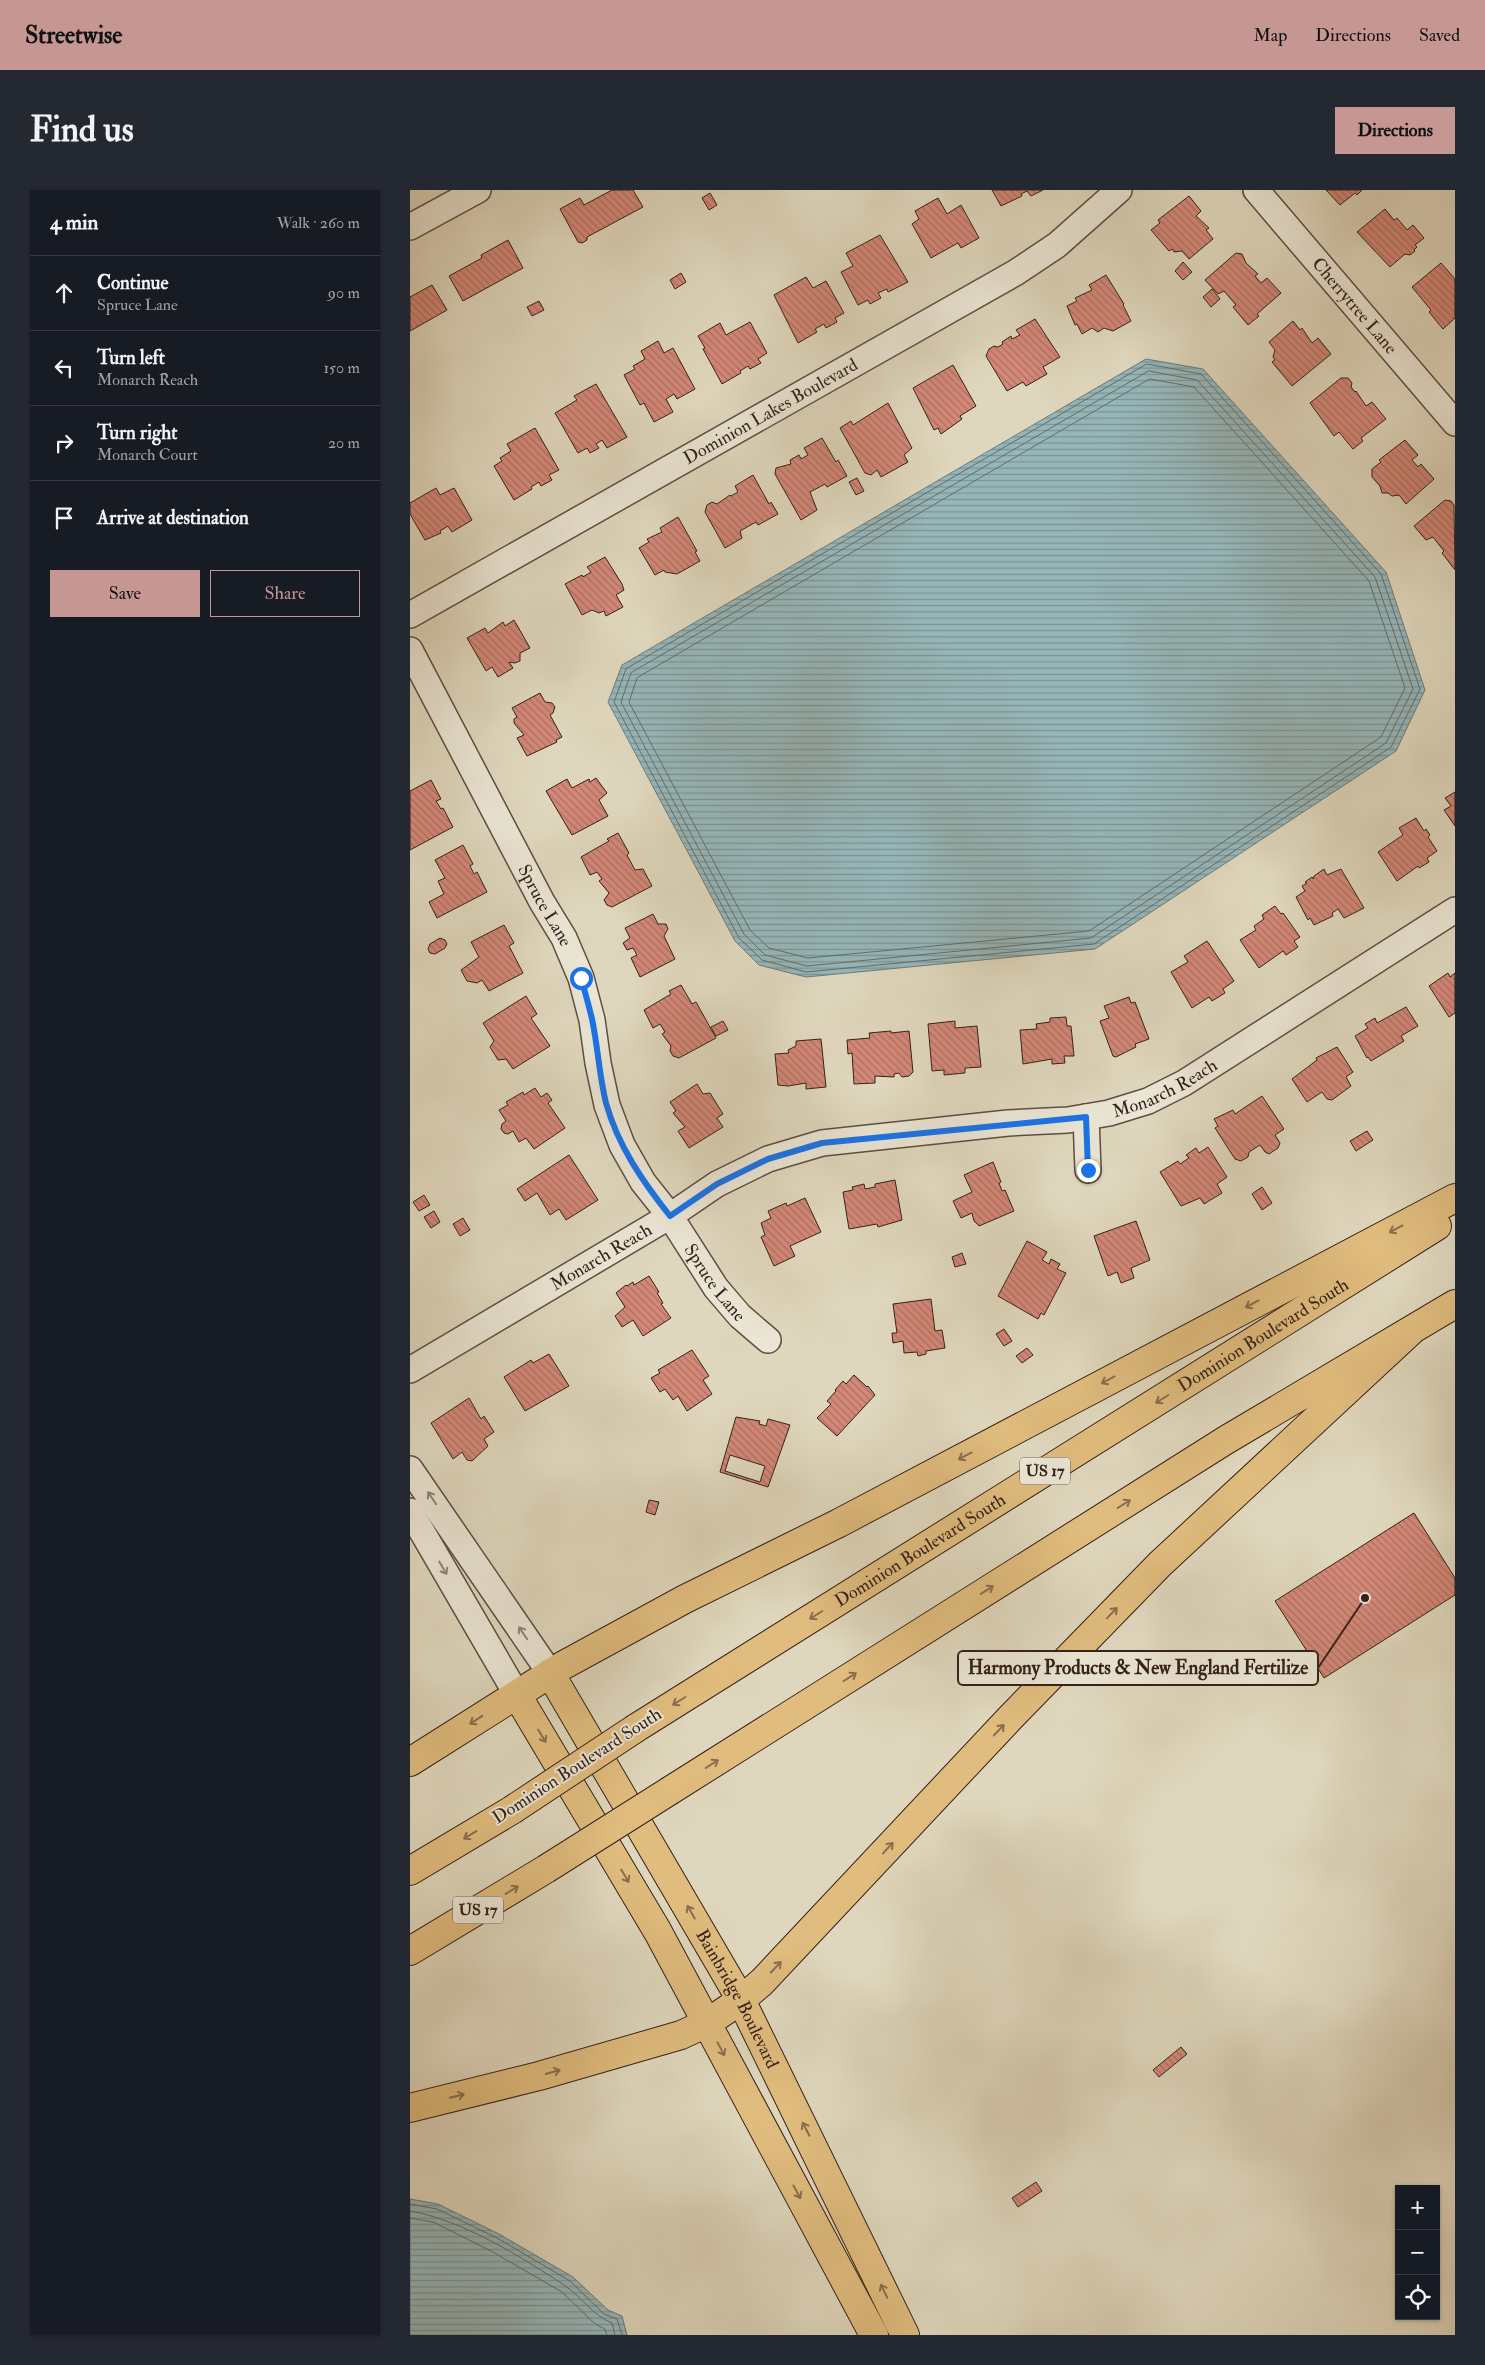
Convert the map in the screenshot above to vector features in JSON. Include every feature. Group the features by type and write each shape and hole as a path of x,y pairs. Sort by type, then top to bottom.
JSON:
{"main road":[{"path":"410,1762 550,1673 685,1599 839,1523 1455,1198"},
{"name":"Dominion Boulevard South","path":"410,1871 512,1810 636,1728 1455,1215"},
{"name":"US 17","path":"410,1951 546,1869 1226,1440 1455,1304"},
{"path":"410,2108 539,2076 681,2035 707,2023 741,2000 762,1982 1010,1718 1160,1564 1419,1326"},
{"name":"Bainbridge Boulevard","path":"550,1673 741,2000 905,2335"},
{"path":"517,1694 658,1932 874,2335"}],"street":[{"path":"410,227 478,190"},
{"name":"Dominion Lakes Boulevard","path":"410,615 1015,274 1057,245 1118,190"},
{"name":"Cherrytree Lane","path":"1256,190 1455,423"},
{"name":"Spruce Lane","path":"410,650 542,902 564,938 581,978 592,1020 598,1063 607,1105 627,1152 643,1182 670,1216 716,1288 740,1316 768,1340"},
{"name":"Monarch Reach","path":"410,1370 670,1216 717,1184 759,1163 822,1143 1086,1117 1109,1113 1148,1101 1184,1083 1455,910"},
{"path":"1086,1117 1088,1170"},
{"path":"410,1469 550,1673"},
{"path":"410,1511 517,1694"}],"water":[{"path":"1146,359 1203,369 1386,572 1425,690 1396,751 1095,949 806,977 759,965 735,941 608,702 622,665"},
{"path":"410,2199 438,2204 499,2234 573,2277 608,2310 622,2316 627,2335 410,2335"}],"building":[{"path":"612,190 633,190 643,207 587,237 587,240 582,243 578,242 560,209 580,198 584,205"},
{"path":"992,190 1043,190 1031,196 1027,191 1021,194 1022,196 1001,206"},
{"path":"1326,190 1362,190 1340,205"},
{"path":"710,193 717,205 709,210 702,198"},
{"path":"1189,196 1201,211 1196,216 1209,228 1206,230 1213,239 1189,259 1182,251 1174,252 1172,249 1169,251 1151,230 1160,223 1158,220"},
{"path":"938,198 947,214 961,205 979,238 961,248 958,243 931,258 912,224 919,219 915,211"},
{"path":"1385,209 1394,220 1397,218 1407,230 1413,225 1424,238 1415,245 1417,247 1415,251 1410,255 1405,254 1390,267 1357,232"},
{"path":"880,235 908,282 888,292 887,289 878,293 881,298 870,304 868,300 858,305 841,272 853,266 846,253"},
{"path":"508,240 523,268 463,301 449,276 482,258 481,255"},
{"path":"1236,253 1242,254 1246,263 1258,274 1255,276 1261,283 1267,278 1281,293 1257,314 1259,316 1248,325 1233,307 1236,305 1224,291 1218,294 1205,280"},
{"path":"1183,262 1192,272 1183,280 1175,271"},
{"path":"1441,263 1455,279 1455,318 1443,329 1429,312 1431,310 1412,287"},
{"path":"681,273 686,282 675,289 670,280"},
{"path":"1106,275 1124,304 1131,321 1113,331 1104,328 1098,332 1092,328 1082,334 1077,324 1075,325 1067,306 1077,301 1075,298 1092,290 1089,285"},
{"path":"806,277 813,288 826,281 844,313 835,318 837,322 826,328 824,324 815,329 817,332 798,343 774,295"},
{"path":"432,285 447,310 410,331 410,297"},
{"path":"1212,289 1220,299 1211,307 1203,297"},
{"path":"539,301 544,310 532,316 527,307"},
{"path":"1035,319 1060,357 1043,367 1047,374 1026,386 1023,382 1007,391 986,356 989,349 994,346 998,347 1011,336 1012,339 1020,335 1016,330"},
{"path":"1293,321 1300,330 1302,328 1312,343 1318,338 1331,354 1292,386 1272,362 1275,360 1273,357 1275,350 1269,342"},
{"path":"750,322 767,353 758,359 761,363 750,369 748,366 740,371 741,373 722,384 698,336 720,323 726,335"},
{"path":"658,341 664,353 673,348 695,389 677,399 674,394 666,399 673,412 654,422 644,403 640,405 624,375 635,369 633,366 645,359 641,351"},
{"path":"953,365 976,406 960,416 962,419 941,434 938,428 934,430 913,388"},
{"path":"1341,378 1348,378 1352,383 1351,387 1366,406 1372,402 1386,419 1361,438 1363,441 1353,449 1339,432 1334,436 1310,403"},
{"path":"596,384 627,437 607,448 602,440 596,444 599,448 590,453 587,448 578,453 555,413 577,400 574,396"},
{"path":"888,403 912,448 904,455 908,462 881,477 877,470 871,475 865,473 840,428 851,421 853,425"},
{"path":"535,428 559,470 549,475 552,480 541,486 539,482 531,487 532,489 514,500 494,466 502,461 500,458 511,451 507,444"},
{"path":"822,438 847,476 827,487 825,484 810,492 817,510 801,520 775,474 776,468 791,464 790,460 799,455 801,459 808,455 804,448"},
{"path":"1405,440 1418,455 1412,460 1418,467 1421,464 1434,479 1406,504 1399,495 1392,496 1388,493 1382,493 1380,486 1372,477 1372,469 1381,462 1379,460"},
{"path":"753,475 769,504 771,502 778,514 758,525 756,522 740,531 742,538 725,548 705,512 707,505 712,502 717,504 738,492 735,486"},
{"path":"857,478 864,491 856,495 849,482"},
{"path":"436,488 440,495 454,488 472,520 452,532 448,526 440,531 441,533 425,540 410,514 410,503"},
{"path":"1445,500 1451,501 1454,505 1455,570 1433,537 1426,540 1414,526"},
{"path":"678,517 697,551 695,552 700,561 677,574 665,572 664,570 655,575 639,548 649,542 647,539 662,532 660,528"},
{"path":"605,557 622,584 624,590 616,595 623,607 606,616 604,611 599,613 592,610 582,615 565,584 591,572 587,567"},
{"path":"514,620 530,648 520,653 520,661 515,663 509,662 513,668 498,677 492,667 486,671 467,638 485,628 488,633 503,622 505,626"},
{"path":"540,693 545,702 552,703 555,707 550,715 562,737 556,740 557,742 527,756 517,738 524,735 514,723 514,719 517,717 512,708"},
{"path":"596,778 607,793 599,800 608,816 572,835 546,791 567,779 572,788 589,779 590,782"},
{"path":"431,780 441,799 436,801 441,809 443,808 453,827 410,850 410,791"},
{"path":"1455,792 1455,826 1444,810 1451,806 1445,798"},
{"path":"1416,818 1424,831 1426,829 1430,835 1428,837 1437,851 1427,858 1429,862 1419,868 1418,866 1397,881 1378,852 1403,835 1399,828"},
{"path":"618,833 629,853 627,855 635,870 643,869 652,886 612,907 607,905 604,900 609,893 599,881 602,879 597,872 590,875 581,857 609,841 607,839"},
{"path":"463,845 473,864 470,866 474,874 477,872 487,892 437,918 429,902 444,894 438,881 445,878 435,860"},
{"path":"1324,869 1327,875 1341,869 1364,908 1344,918 1338,909 1332,913 1333,916 1314,925 1310,918 1308,920 1296,897 1305,891 1302,886 1307,883 1305,882 1312,877 1313,879 1314,876"},
{"path":"1275,906 1281,914 1283,913 1300,937 1294,941 1298,947 1286,955 1283,951 1259,968 1240,940 1256,930 1254,926 1264,919 1262,915"},
{"path":"653,914 658,924 666,924 668,929 664,936 675,959 640,977 631,958 637,955 633,948 627,950 623,943 630,938 625,928"},
{"path":"504,925 514,943 509,946 523,973 489,991 482,980 477,983 467,981 461,970 479,957 471,942"},
{"path":"440,938 445,940 447,944 445,948 435,954 430,953 428,949 430,944"},
{"path":"1207,941 1234,981 1223,989 1225,993 1212,1001 1209,997 1192,1008 1171,972 1188,962 1184,956"},
{"path":"1448,973 1450,977 1455,973 1455,1013 1449,1017 1429,986"},
{"path":"681,985 692,1004 696,1002 716,1038 679,1058 673,1056 670,1051 671,1046 662,1034 665,1032 660,1024 653,1028 644,1010 671,994 669,991"},
{"path":"526,996 537,1014 531,1018 550,1046 513,1069 506,1059 498,1060 490,1047 494,1041 483,1023"},
{"path":"1129,997 1131,1003 1135,1002 1149,1039 1135,1044 1136,1047 1116,1057 1113,1056 1100,1021 1109,1018 1104,1006"},
{"path":"1406,1007 1418,1026 1401,1036 1404,1041 1371,1061 1367,1058 1355,1036 1368,1028 1365,1024 1375,1018 1377,1023"},
{"path":"1066,1017 1067,1026 1071,1026 1074,1056 1064,1056 1065,1063 1052,1064 1052,1059 1023,1064 1020,1030 1037,1029 1036,1024 1050,1022 1050,1018"},
{"path":"723,1021 728,1030 716,1036 711,1027"},
{"path":"955,1021 955,1028 977,1026 981,1067 965,1068 965,1073 944,1075 944,1070 932,1071 928,1024"},
{"path":"891,1031 891,1033 909,1031 913,1072 909,1076 902,1077 899,1073 894,1074 894,1077 875,1076 875,1083 854,1084 852,1053 848,1054 847,1040 870,1038 869,1033"},
{"path":"821,1039 826,1087 806,1089 806,1083 788,1086 778,1085 775,1054 789,1053 788,1050 796,1046 796,1041"},
{"path":"1337,1047 1353,1072 1346,1077 1351,1086 1332,1100 1327,1099 1322,1092 1307,1102 1292,1079 1317,1060 1316,1058"},
{"path":"697,1084 703,1094 710,1093 723,1114 717,1118 723,1127 689,1148 678,1131 685,1127 673,1113 676,1111 670,1102"},
{"path":"535,1088 541,1097 547,1093 552,1100 548,1103 565,1128 534,1149 526,1138 519,1142 513,1131 508,1134 504,1133 501,1129 502,1124 506,1121 499,1110 508,1105 506,1102 523,1092 524,1095"},
{"path":"1262,1096 1284,1129 1275,1135 1280,1143 1278,1148 1269,1154 1260,1145 1249,1152 1248,1157 1241,1161 1235,1159 1215,1128 1218,1126 1214,1119 1233,1110 1235,1114"},
{"path":"1367,1131 1373,1140 1356,1151 1350,1141"},
{"path":"1208,1147 1227,1177 1217,1184 1222,1193 1204,1204 1200,1198 1181,1206 1160,1172 1178,1161 1180,1164 1189,1158 1186,1155 1196,1148 1199,1153"},
{"path":"569,1155 598,1200 566,1220 559,1209 550,1215 537,1193 525,1201 517,1189"},
{"path":"993,1162 1001,1182 999,1183 1002,1191 1005,1190 1014,1211 979,1226 974,1221 972,1213 961,1218 953,1201 972,1192 964,1175"},
{"path":"895,1180 902,1220 878,1227 877,1224 849,1229 843,1192 853,1190 852,1187 864,1184 865,1189 875,1187 875,1184"},
{"path":"1262,1187 1272,1203 1262,1210 1252,1194"},
{"path":"424,1195 430,1205 419,1211 413,1202"},
{"path":"805,1198 821,1232 790,1246 795,1256 774,1266 761,1237 765,1235 761,1223 771,1218 768,1211 786,1203 787,1206"},
{"path":"434,1211 440,1222 431,1228 424,1217"},
{"path":"463,1218 470,1230 460,1236 453,1224"},
{"path":"1136,1221 1150,1260 1131,1268 1134,1278 1121,1283 1117,1272 1108,1276 1094,1236"},
{"path":"1027,1241 1047,1252 1042,1260 1049,1264 1051,1259 1060,1264 1057,1269 1066,1273 1044,1315 1041,1313 1038,1319 998,1296"},
{"path":"962,1253 966,1264 955,1267 952,1257"},
{"path":"649,1276 659,1292 657,1293 663,1303 661,1304 671,1318 643,1336 633,1320 622,1327 615,1316 625,1307 616,1293 626,1285 633,1282 634,1285"},
{"path":"931,1299 935,1331 942,1330 945,1348 926,1351 926,1354 918,1356 917,1352 904,1353 903,1341 893,1343 892,1333 897,1333 893,1304"},
{"path":"1004,1329 1012,1341 1004,1346 996,1334"},
{"path":"1027,1348 1033,1355 1022,1363 1016,1356"},
{"path":"692,1350 709,1376 703,1380 712,1394 687,1411 678,1396 673,1400 665,1389 660,1392 651,1378 660,1373 658,1370"},
{"path":"549,1354 569,1386 525,1411 504,1377 531,1360 533,1363"},
{"path":"854,1375 868,1386 875,1395 837,1436 817,1418 831,1404 827,1401 835,1390 843,1381 846,1384"},
{"path":"469,1398 481,1419 484,1416 494,1432 484,1439 488,1446 472,1461 467,1460 462,1452 453,1459 431,1423"},
{"path":"736,1417 760,1421 759,1424 766,1426 768,1419 790,1425 768,1487 720,1472","holes":["730,1455 765,1466 760,1482 725,1471"]},
{"path":"649,1500 659,1502 655,1515 646,1512"},
{"path":"1414,1513 1455,1578 1455,1595 1324,1678 1275,1601"},
{"path":"1181,2047 1187,2054 1159,2077 1153,2070"},
{"path":"1036,2182 1042,2191 1018,2207 1012,2198"}],"place":[{"name":"Harmony Products & New England Fertilize","path":"1365,1598"}],"route":[{"path":"581,978 592,1020 598,1063 607,1105 622,1145 643,1182 670,1216 717,1184 768,1159 822,1143 1008,1123 1068,1120 1086,1117 1088,1170"}]}
